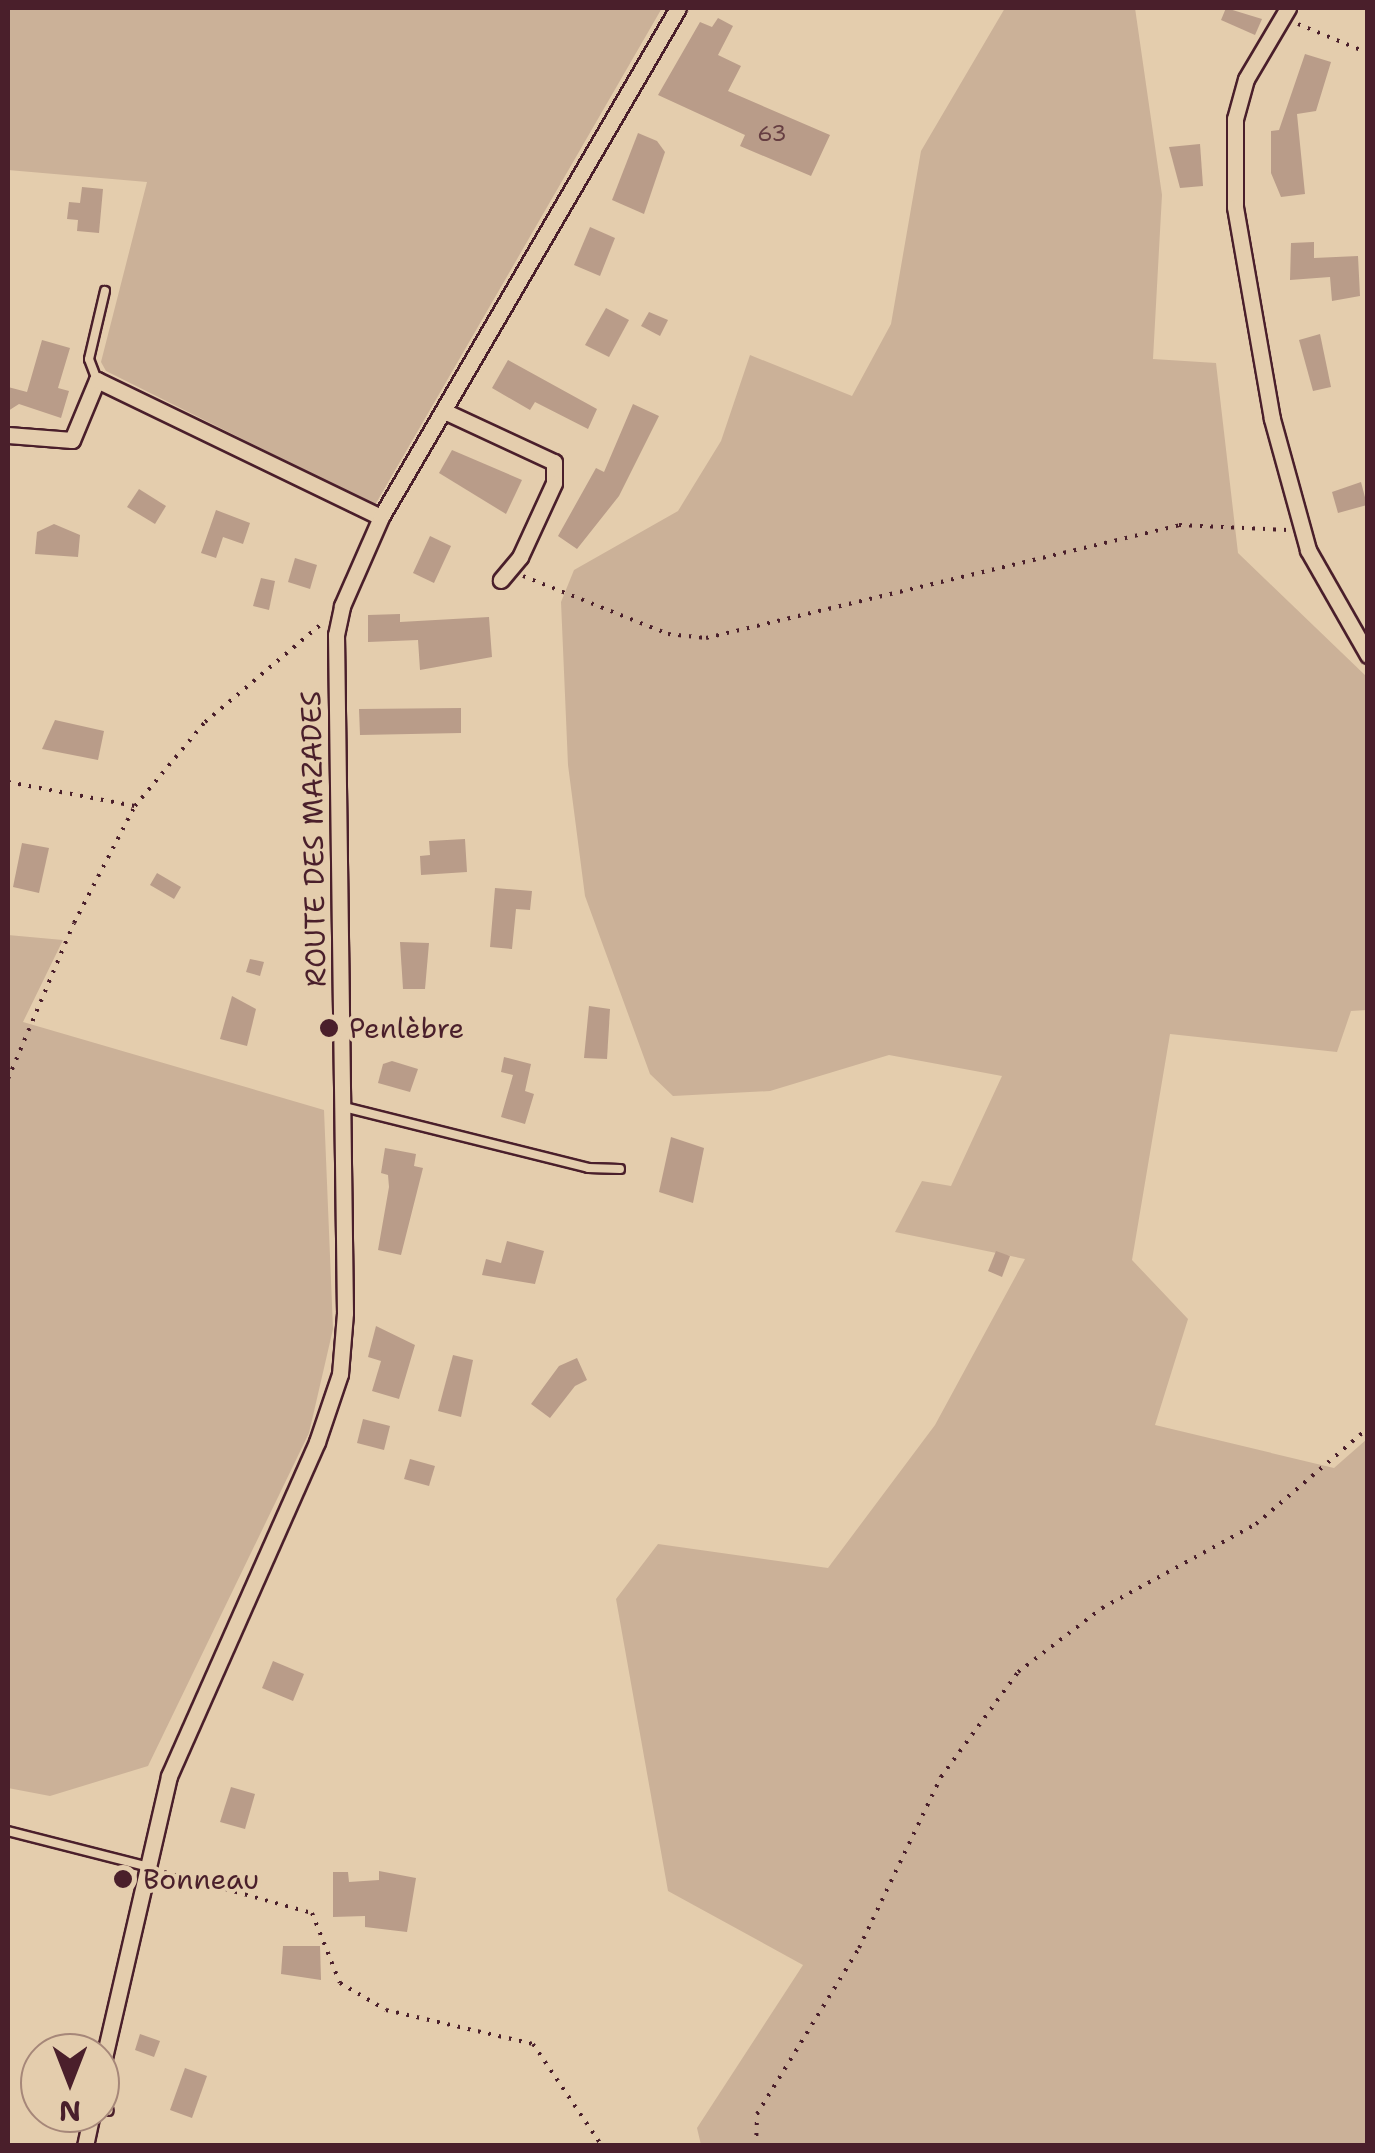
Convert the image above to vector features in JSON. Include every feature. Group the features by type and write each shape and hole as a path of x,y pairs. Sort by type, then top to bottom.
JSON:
{"street":[{"name":"ROUTE DES MAZADES","path":"109,2033 145,1866 194,1706 317,1442 340,1374 336,636 342,606 382,517 678,8"},
{"path":"1285,12 1257,54 1235,119 1235,207 1272,419 1303,531 1368,655"},
{"path":"8,434 72,440 97,380 382,517"},
{"path":"444,411 554,462 554,484 505,575"}],"lane":[{"path":"97,380 89,359 105,292"},
{"path":"340,1106 588,1168 620,1168"},
{"path":"8,1831 145,1866"}],"path":[{"path":"1285,12 1368,52"},
{"path":"505,575 668,634 706,638 1179,525 1303,531"},
{"path":"8,1079 74,923 135,806 204,722 342,606"},
{"path":"8,782 135,806"},
{"path":"756,2146 757,2114 859,1948 941,1777 1018,1672 1102,1608 1256,1524 1368,1428"},
{"path":"145,1866 312,1914 340,1982 386,2010 533,2044 602,2146"}],"shaded area":[{"path":"8,8 662,8 375,505 106,371 101,362 147,182 8,170"},
{"path":"1005,8 1135,8 1162,195 1153,359 1216,363 1238,553 1367,677 1367,1010 1351,1011 1337,1052 1170,1034 1132,1260 1188,1319 1155,1425 1334,1468 1367,1439 1367,2145 701,2145 697,2128 803,1965 668,1891 616,1599 658,1544 828,1568 935,1425 1025,1259 895,1232 922,1181 951,1186 1002,1076 889,1055 770,1091 673,1096 650,1074 585,896 568,765 561,602 574,570 678,511 721,441 750,355 852,396 891,324 921,151"},
{"path":"8,935 63,940 23,1022 324,1110 333,1329 309,1433 148,1766 50,1796 8,1788"}],"building":[{"path":"1226,8 1262,19 1255,35 1221,20"},
{"path":"718,18 733,26 718,55 741,66 728,91 830,135 811,176 740,146 745,135 658,95 700,22 712,27"},
{"path":"1305,54 1331,62 1316,111 1297,114 1305,194 1281,197 1271,173 1271,131 1279,130"},
{"path":"638,133 657,141 665,152 644,214 612,200"},
{"path":"1200,144 1203,186 1180,188 1169,147"},
{"path":"82,187 103,189 99,233 77,231 78,220 67,219 69,202 80,203"},
{"path":"590,227 615,238 600,276 574,265"},
{"path":"1314,242 1314,258 1358,256 1360,296 1332,301 1330,277 1290,280 1291,243"},
{"path":"606,308 629,320 609,357 585,345"},
{"path":"649,312 668,320 660,336 641,326"},
{"path":"1320,334 1331,387 1313,391 1299,340"},
{"path":"42,340 70,348 58,388 69,391 61,418 19,404 8,411 8,387 27,392"},
{"path":"508,360 597,409 588,429 535,402 530,410 492,388"},
{"path":"633,404 659,416 619,496 577,549 558,536 596,468 604,472"},
{"path":"452,450 522,480 506,514 439,473"},
{"path":"1361,482 1367,505 1338,513 1332,492"},
{"path":"139,489 166,506 155,524 127,507"},
{"path":"216,510 250,523 243,544 223,537 216,558 201,553"},
{"path":"54,524 80,535 78,557 35,554 37,532"},
{"path":"430,536 451,546 434,583 413,573"},
{"path":"295,558 317,565 310,589 288,582"},
{"path":"261,578 275,581 269,610 253,606"},
{"path":"400,614 400,622 489,617 492,657 420,670 418,640 368,642 368,615"},
{"path":"461,708 461,733 360,735 359,709"},
{"path":"55,720 104,731 98,760 42,749"},
{"path":"465,839 467,872 421,875 420,856 430,855 429,841"},
{"path":"22,843 49,848 39,893 13,887"},
{"path":"157,873 181,887 174,899 150,885"},
{"path":"495,888 532,891 530,910 516,909 512,949 490,947"},
{"path":"400,942 429,943 425,989 403,989"},
{"path":"250,959 264,962 260,976 246,972"},
{"path":"232,996 256,1009 247,1046 220,1039"},
{"path":"589,1006 610,1009 607,1059 584,1058"},
{"path":"504,1057 531,1064 525,1091 534,1094 525,1124 501,1117 513,1075 501,1072"},
{"path":"392,1061 418,1069 410,1092 378,1083 383,1064"},
{"path":"671,1137 704,1148 693,1203 659,1192"},
{"path":"385,1148 416,1154 414,1166 423,1168 401,1255 378,1250 389,1187 388,1175 381,1173"},
{"path":"507,1241 544,1251 535,1284 482,1275 486,1259 501,1263"},
{"path":"996,1251 1010,1256 1002,1277 988,1271"},
{"path":"376,1326 415,1345 399,1399 372,1391 381,1361 368,1357"},
{"path":"453,1355 473,1360 461,1417 438,1411"},
{"path":"577,1358 587,1380 575,1386 550,1418 531,1404 559,1366"},
{"path":"363,1419 390,1426 384,1450 357,1443"},
{"path":"410,1459 435,1466 429,1486 404,1479"},
{"path":"273,1661 304,1674 293,1701 262,1688"},
{"path":"231,1787 255,1794 245,1829 220,1822"},
{"path":"379,1871 416,1878 407,1932 365,1927 365,1916 333,1917 333,1872 348,1872 349,1882 379,1880"},
{"path":"283,1946 320,1946 321,1980 281,1974"},
{"path":"140,2034 160,2041 154,2057 135,2050"},
{"path":"185,2068 207,2076 192,2118 170,2110"}],"place":[{"name":"Penlèbre","path":"329,1028"},
{"name":"Bonneau","path":"123,1879"}]}
